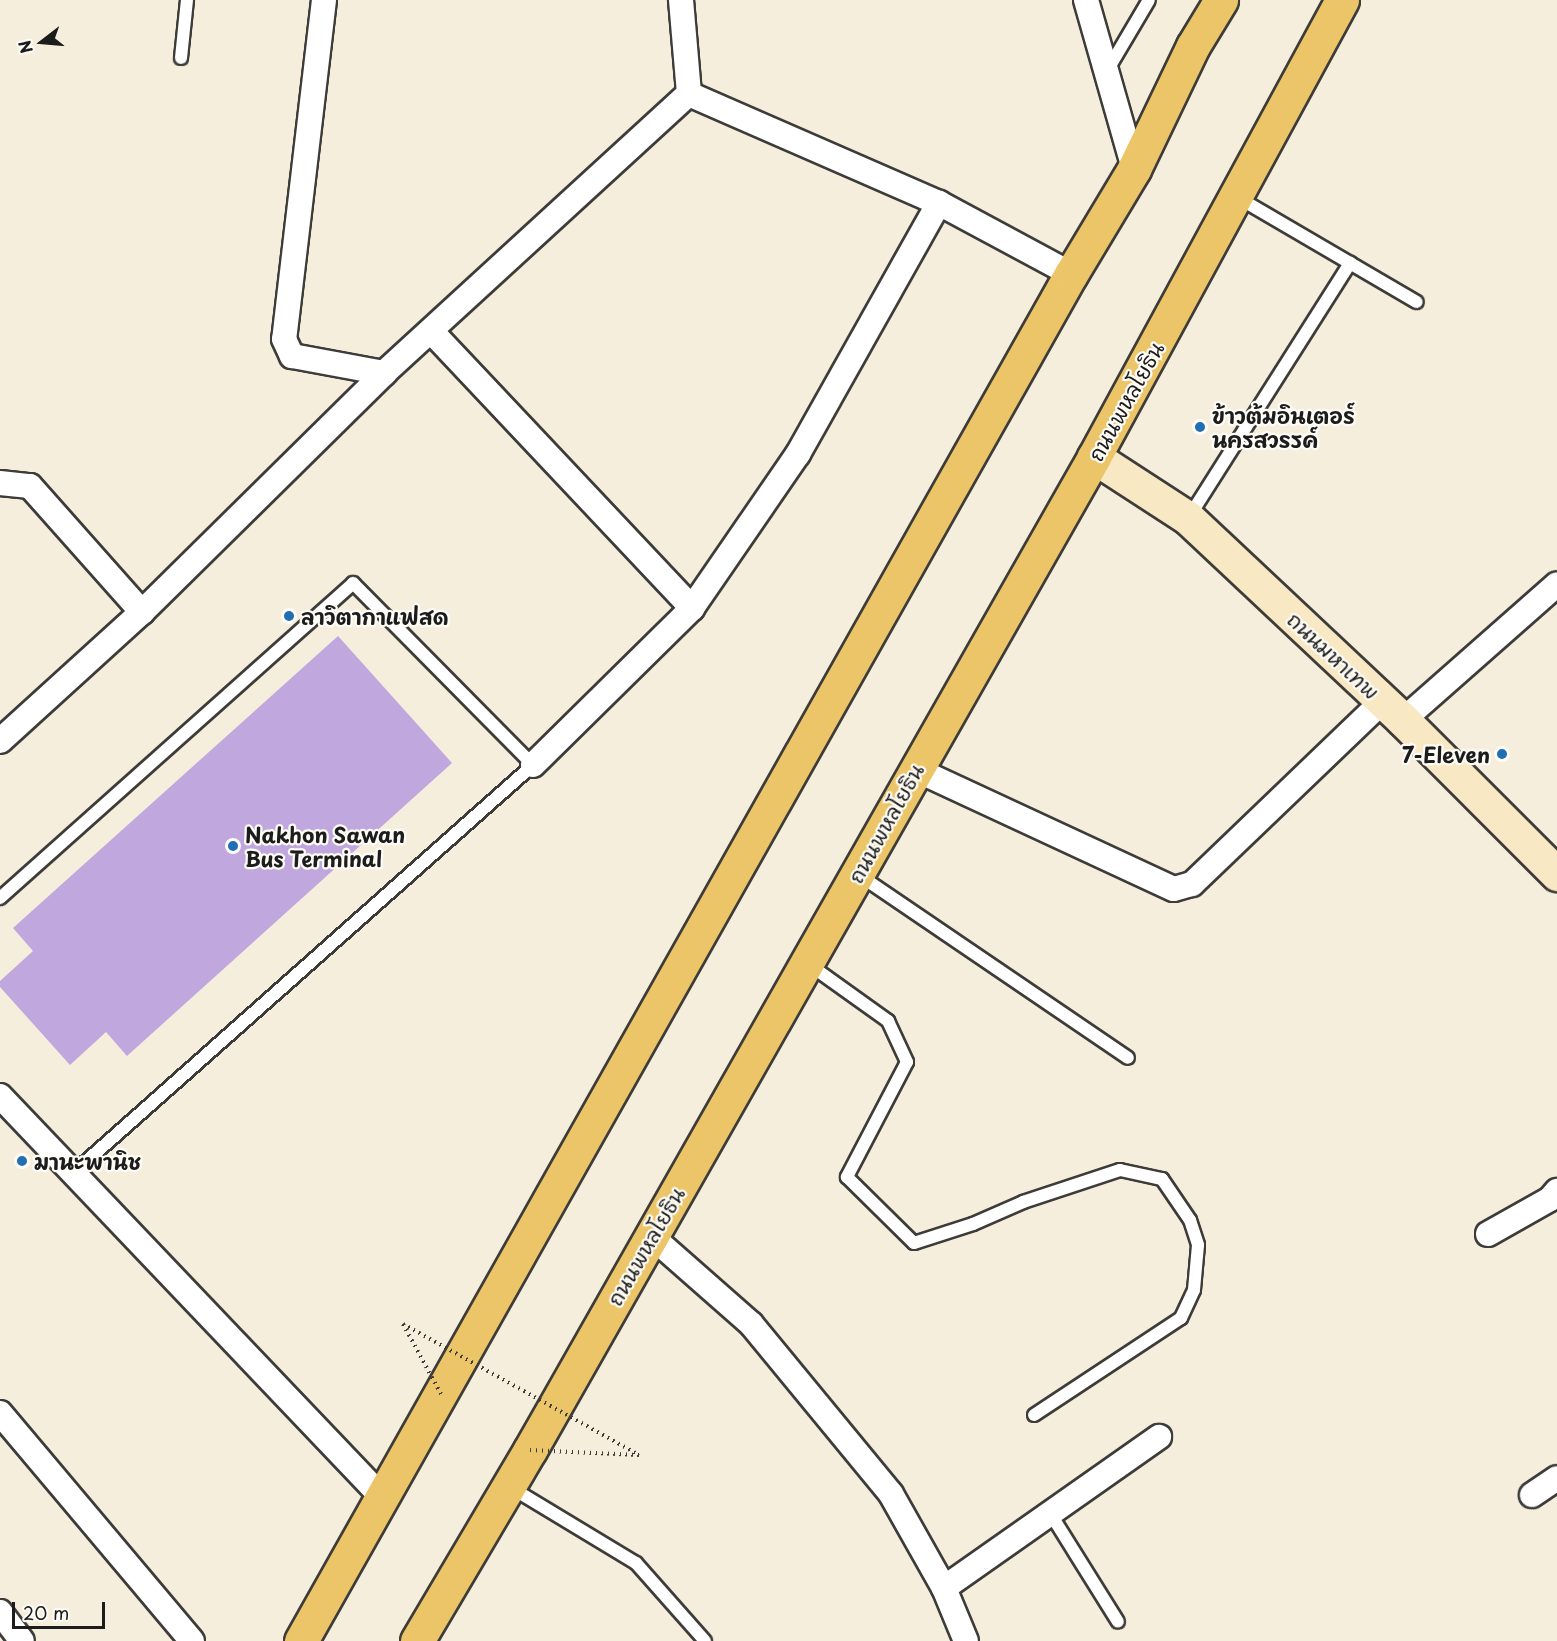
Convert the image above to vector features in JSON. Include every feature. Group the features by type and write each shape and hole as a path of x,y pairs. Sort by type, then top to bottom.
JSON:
{"main road":[{"path":"1194,46 1204,0"},
{"path":"301,1641 1071,274 1134,169 1194,46 1221,0"},
{"name":"ถนนพหลโยธิน","path":"417,1641 530,1450 1094,457 1342,0"}],"street":[{"path":"324,0 284,339 292,356 384,373"},
{"path":"681,0 689,94"},
{"path":"1086,0 1134,169"},
{"path":"689,94 939,203 1071,274"},
{"path":"1,739 142,612 384,373 689,94"},
{"path":"533,765 692,608 798,454 939,203"},
{"path":"431,331 692,608"},
{"name":"ถนนมหาเทพ","path":"1094,457 1188,518 1393,711 1557,874"},
{"path":"0,483 30,486 142,612"},
{"path":"915,769 1174,889 1192,884 1393,711 1557,584"},
{"path":"0,1096 382,1497"},
{"path":"1488,1234 1555,1198"},
{"path":"651,1236 751,1324 891,1494 944,1588 966,1641"},
{"path":"0,1413 192,1641"},
{"path":"944,1588 1159,1437"},
{"path":"1532,1495 1557,1478"},
{"path":"0,1612 22,1641"}],"lane":[{"path":"181,58 187,0"},
{"path":"1106,72 1149,0"},
{"path":"1236,196 1417,302"},
{"path":"1188,518 1350,263"},
{"path":"0,898 353,583 533,765 73,1173"},
{"path":"856,873 1128,1058"},
{"path":"806,963 888,1021 907,1062 847,1177 914,1243 973,1224 1023,1202 1120,1170 1162,1179 1190,1220 1197,1245 1194,1290 1181,1317 1034,1415"},
{"path":"508,1486 636,1563 705,1641"},
{"path":"1050,1514 1118,1622"}],"path":[{"path":"441,1394 404,1324 639,1455 530,1450"}],"building":[{"name":"Nakhon Sawan Bus Terminal","path":"338,636 452,763 127,1056 106,1032 70,1065 0,987 0,981 33,951 13,928"}],"place":[{"name":"ข้าวต้มอินเตอร์ นครสวรรค์","path":"1200,427"},
{"name":"ลาวิตากาแฟสด","path":"289,616"},
{"name":"7-Eleven","path":"1502,754"},
{"name":"Nakhon Sawan Bus Terminal","path":"233,846"},
{"name":"มานะพานิช","path":"22,1161"}]}
